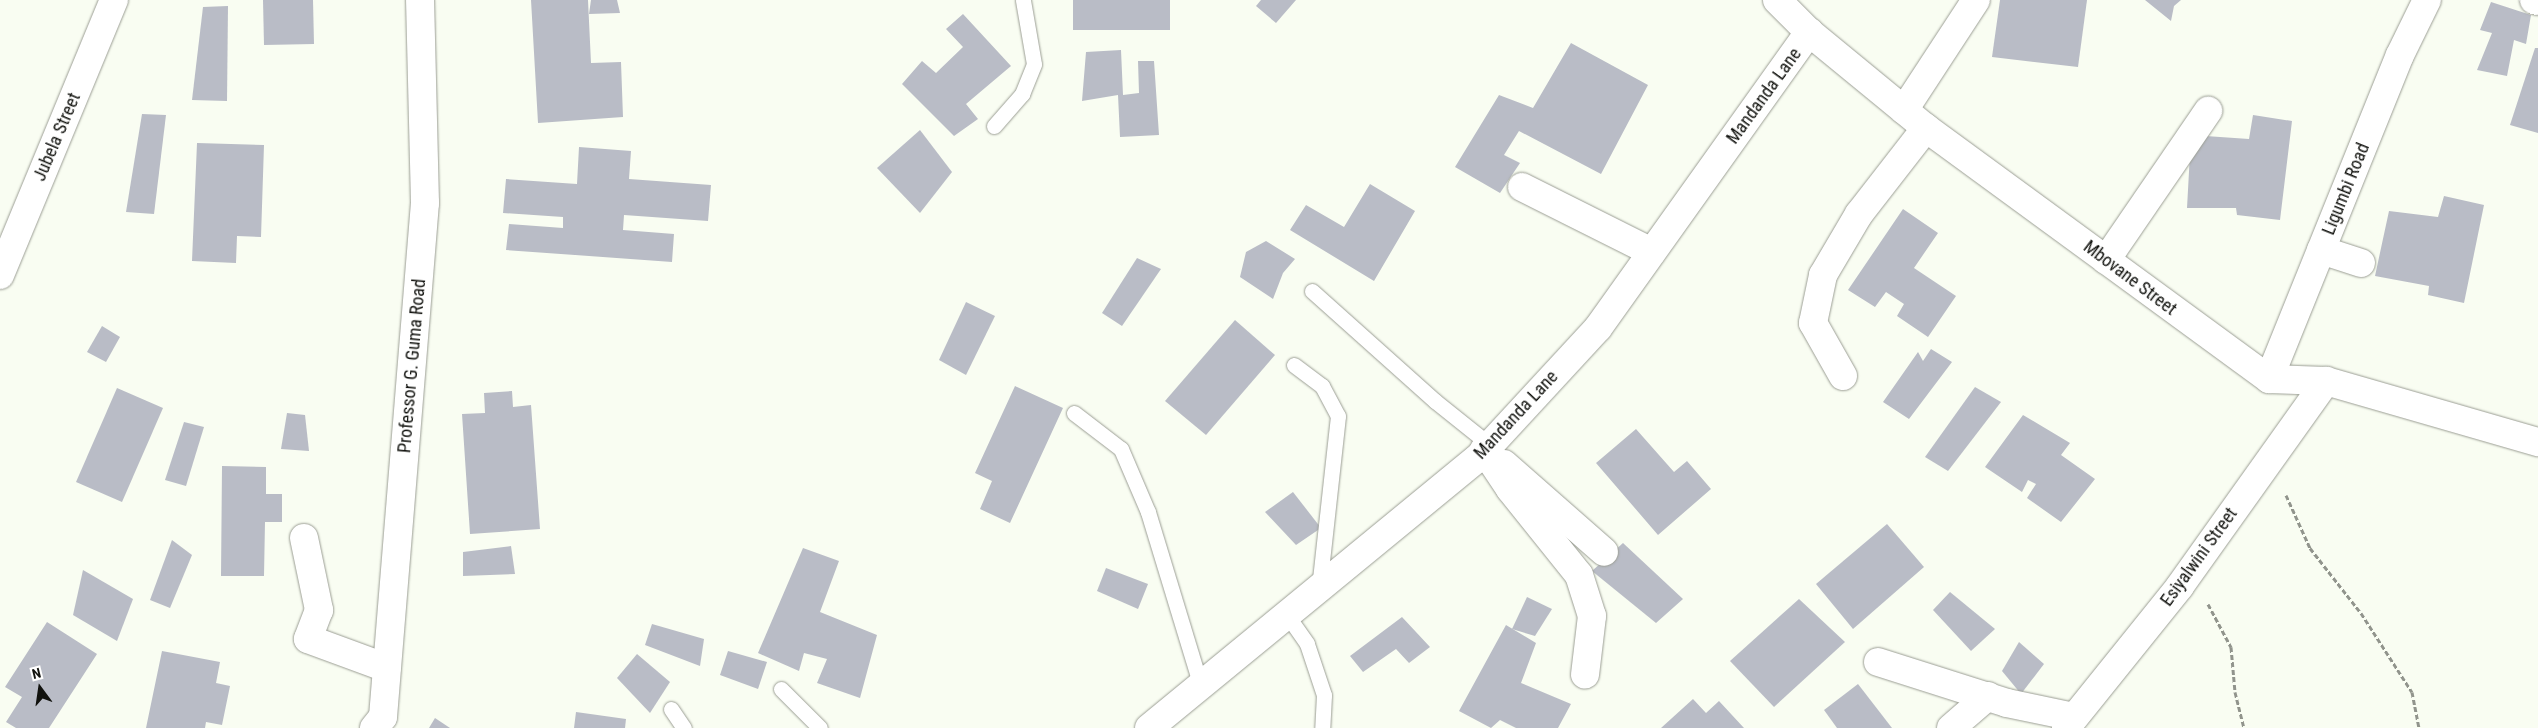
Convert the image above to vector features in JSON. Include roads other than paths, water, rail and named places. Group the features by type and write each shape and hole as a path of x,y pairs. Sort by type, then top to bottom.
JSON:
{"street":[{"name":"Jubela Street","path":"0,275 114,0"},
{"name":"Professor G. Guma Road","path":"374,728 383,717 425,203 420,0"},
{"name":"Mbovane Street","path":"1777,0 1809,32 1926,128 2035,205 2106,260 2268,379"},
{"path":"1904,110 1976,0"},
{"name":"Ligumbi Road","path":"2268,379 2400,55 2427,0"},
{"path":"2534,0 2538,2"},
{"name":"Mandanda Lane","path":"1149,728 1487,448 1598,328 1809,32"},
{"path":"2106,260 2208,111"},
{"path":"1843,376 1814,324 1823,275 1859,214 1926,128"},
{"path":"1522,187 1652,252"},
{"path":"2321,250 2361,262"},
{"path":"2268,379 2326,382 2538,442"},
{"name":"Esiyalwini Street","path":"2070,723 2191,570 2326,382"},
{"path":"1487,448 1604,552"},
{"path":"1487,448 1510,490 1580,575 1592,616 1585,675"},
{"path":"304,538 320,610 308,639 387,668"},
{"path":"1878,662 2070,723"},
{"path":"1951,728 1988,696"}],"lane":[{"path":"994,126 1022,94 1034,64 1026,34 1023,0"},
{"path":"1312,291 1487,448"},
{"path":"1294,365 1322,386 1338,416 1319,588"},
{"path":"1074,412 1121,449 1148,512 1201,686"},
{"path":"1287,615 1307,644 1324,696 1322,728"},
{"path":"781,689 820,728"},
{"path":"671,709 684,728"}]}
